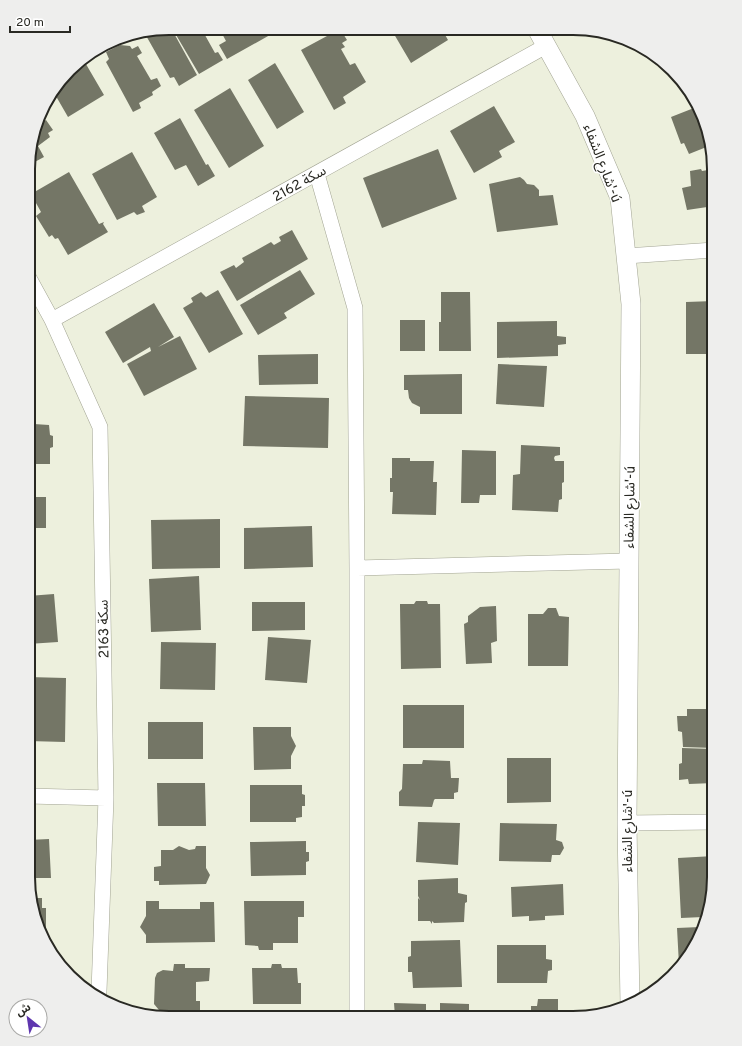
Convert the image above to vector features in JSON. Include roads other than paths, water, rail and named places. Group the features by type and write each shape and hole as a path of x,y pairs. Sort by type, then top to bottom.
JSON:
{"street":[{"name":"شارع الشفاء'-ú","path":"540,35 585,116 620,198 631,304 627,823 630,998"},
{"name":"سكة 2162","path":"52,320 546,46"},
{"path":"317,174 355,308 357,568 357,1011"},
{"path":"626,256 707,250"},
{"name":"سكة 2163","path":"35,289 52,320 100,428 106,798 99,991"},
{"path":"357,568 629,561"},
{"path":"35,796 106,798"},
{"path":"627,823 707,822"}]}
